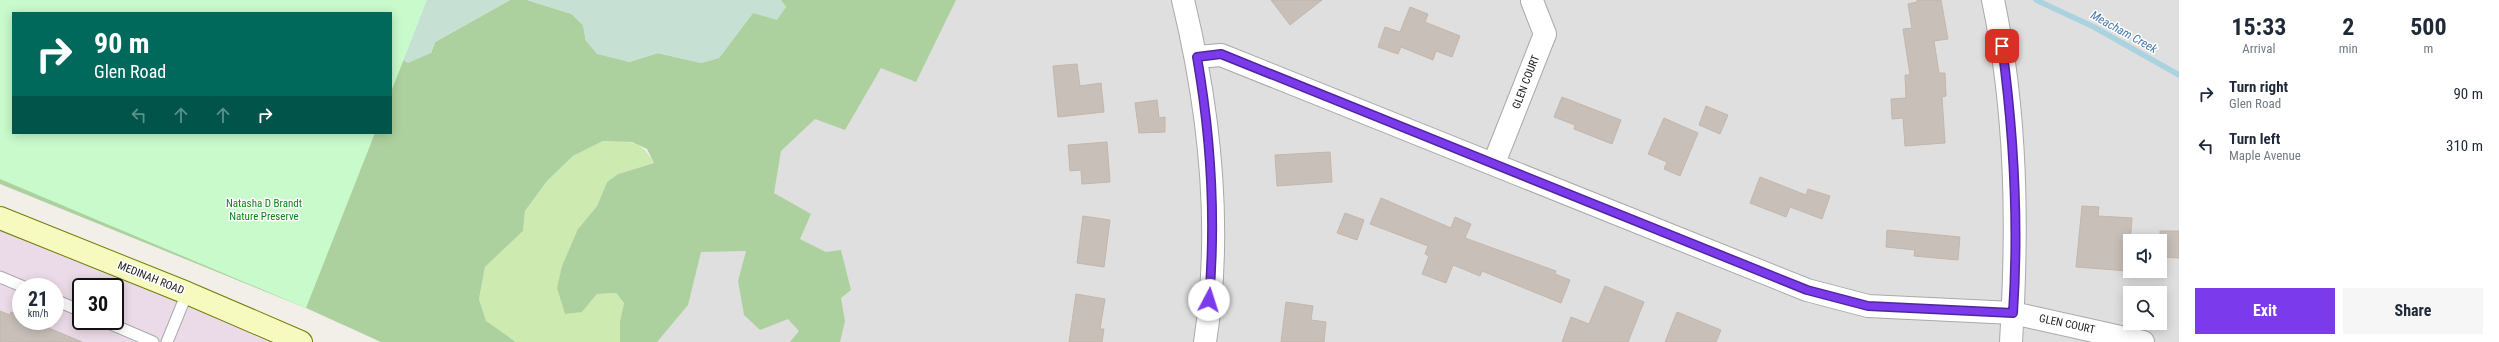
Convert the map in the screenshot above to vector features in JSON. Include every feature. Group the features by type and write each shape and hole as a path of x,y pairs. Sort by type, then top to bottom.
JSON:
{"main road":[{"name":"MEDINAH ROAD","path":"0,218 187,293 301,342"}],"street":[{"path":"1183,0 1197,57 1209,138 1212,177 1213,255 1205,342"},
{"path":"1993,0 2008,92 2015,172 2016,260 2011,342"},
{"name":"GLEN COURT","path":"1494,163 1545,34 1532,1"},
{"name":"GLEN COURT","path":"1197,57 1221,54 1807,290 1868,306 2013,313 2143,342"}],"lane":[{"path":"0,277 12,282"},
{"path":"167,342 187,293"},
{"path":"124,330 153,342"}],"shaded area":[{"path":"695,0 2179,0 2179,342 645,342"},
{"path":"0,227 124,278 72,278 72,330 124,330 124,278 279,342 0,342"}],"green space":[{"path":"0,0 12,12 12,134 392,134 392,12 390,12 390,0 431,53 435,42 510,0 527,0 572,14 583,25 586,41 629,62 658,53 701,63 719,58 753,13 786,7 781,0 956,0 916,82 881,68 845,130 815,119 781,151 774,193 811,214 800,239 826,252 841,250 851,290 841,298 845,321 840,342 790,342 799,331 788,319 760,330 744,315 738,281 746,251 701,252 688,305 657,342 620,342 620,321 624,303 616,293 597,294 582,312 565,314 557,288 562,266 578,229 597,206 607,182 618,174 654,163 647,149 632,142 603,141 573,156 547,181 525,211 523,231 485,267 479,299 486,321 516,342 381,342 306,308 0,184"},
{"name":"Natasha D Brandt Nature Preserve","path":"0,0 427,0 392,89 392,12 12,12 12,134 375,134 306,308 0,179"},
{"path":"390,0 510,0 435,42 431,53 408,63 400,58"},
{"path":"527,0 781,0 786,7 777,20 753,13 719,58 701,63 658,53 629,62 597,54 586,41 583,25 572,14"},
{"path":"603,141 627,142 639,145 649,155 654,163 618,174 607,182 597,206 578,229 582,312 597,294 616,293 624,303 620,321 620,342 516,342 486,322 479,299 485,267 523,231 525,211 547,181 573,156"}],"building":[{"path":"1271,0 1322,0 1290,25"},
{"path":"1917,0 1941,0 1948,39 1934,41 1939,73 1945,73 1946,96 1942,97 1945,143 1905,146 1903,118 1892,119 1891,99 1906,98 1905,75 1910,75 1903,29 1912,28 1908,4 1917,2"},
{"path":"1410,7 1428,14 1425,22 1460,36 1452,57 1436,51 1433,60 1401,47 1398,54 1378,47 1385,27 1400,32"},
{"path":"1077,64 1080,86 1101,83 1104,112 1058,117 1053,66"},
{"path":"1562,97 1621,120 1612,144 1574,129 1575,125 1554,117"},
{"path":"1157,100 1159,118 1165,117 1165,132 1139,133 1135,103"},
{"path":"1706,106 1728,115 1720,134 1699,125"},
{"path":"1664,118 1698,133 1680,176 1664,169 1667,162 1648,154"},
{"path":"1107,142 1110,182 1082,184 1081,170 1070,171 1068,145"},
{"path":"1330,152 1332,182 1277,186 1275,155"},
{"path":"1760,177 1806,195 1808,189 1830,196 1822,219 1790,207 1786,217 1750,203"},
{"path":"1381,198 1451,228 1455,217 1471,224 1465,238 1556,271 1555,274 1570,280 1561,303 1482,271 1480,276 1453,265 1446,283 1422,274 1429,256 1425,254 1428,246 1370,224"},
{"path":"2082,206 2099,207 2098,216 2132,218 2131,234 2123,234 2123,271 2076,267"},
{"path":"1345,213 1364,220 1357,240 1337,233"},
{"path":"1083,216 1110,220 1104,267 1077,263"},
{"path":"1887,230 1960,237 1958,260 1914,256 1915,250 1886,247"},
{"path":"2160,231 2179,231 2179,258 2167,257 2167,234 2160,234"},
{"path":"1605,286 1644,302 1628,342 1562,342 1571,317 1589,324"},
{"path":"1076,294 1105,299 1100,329 1104,329 1102,342 1069,342"},
{"path":"1286,302 1313,306 1311,320 1326,322 1324,342 1281,342"},
{"path":"0,311 10,315 12,312 12,330 53,330 82,342 0,342"},
{"path":"1677,312 1721,330 1716,342 1665,342"}],"waterway":[{"name":"Meacham Creek","path":"2036,0 2094,27 2179,75"}],"route":[{"path":"1209,300 1213,255 1212,177 1209,138 1197,57 1221,54 1807,290 1868,306 2013,313 2016,260 2015,172 2008,92 2002,46"}]}
